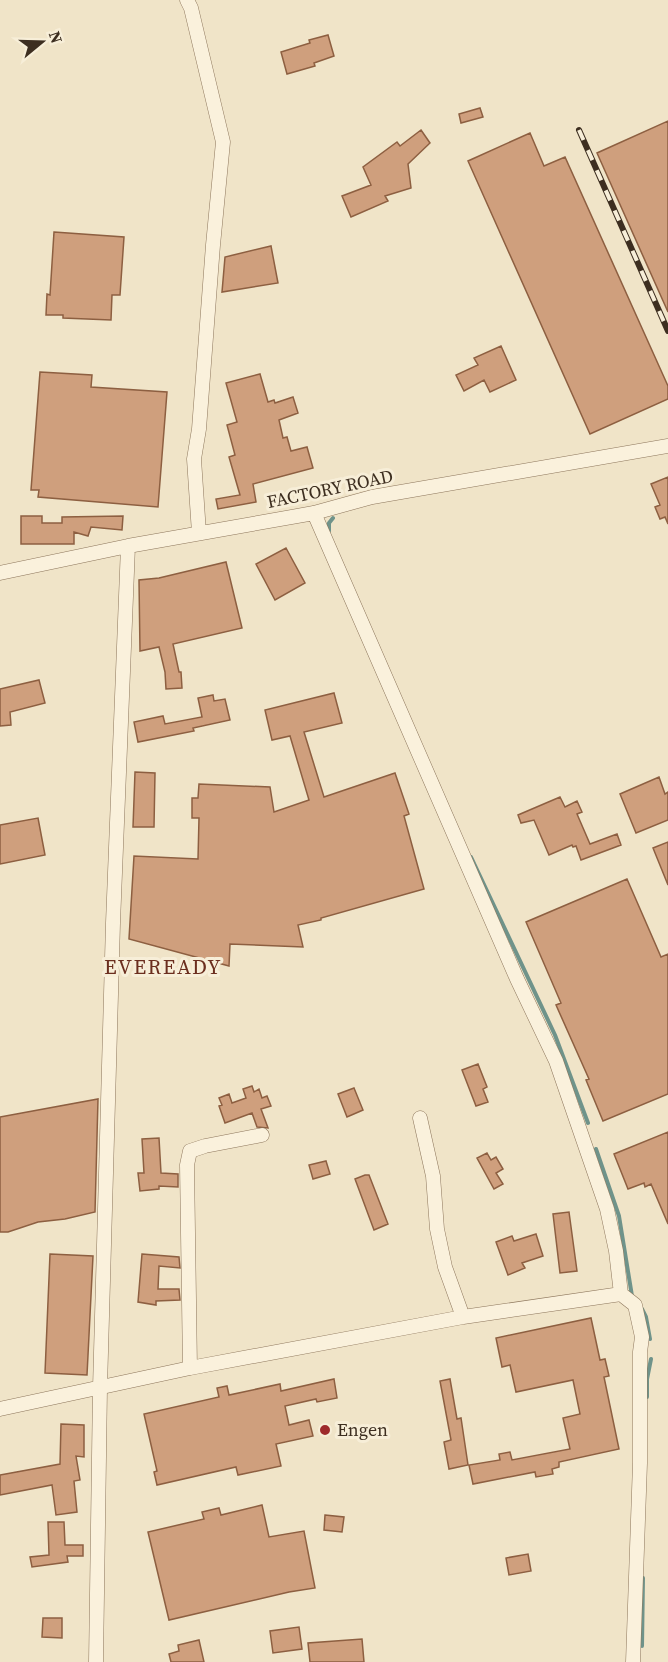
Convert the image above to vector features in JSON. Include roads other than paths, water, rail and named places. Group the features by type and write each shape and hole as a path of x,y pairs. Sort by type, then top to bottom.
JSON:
{"street":[{"path":"187,0 191,8 223,142 199,429 194,459 199,533"},
{"name":"FACTORY ROAD","path":"0,573 128,546 314,513 372,497 668,446"},
{"path":"314,513 517,979 556,1061 607,1209 616,1251 621,1294 635,1305 642,1337 633,1662"},
{"path":"96,1662 100,1388 113,922 128,546"},
{"path":"420,1118 433,1176 437,1229 445,1267 463,1317"},
{"path":"190,1368 186,1166 190,1151 262,1135"},
{"path":"0,1409 190,1368 463,1317 621,1294"}],"waterway":[{"path":"329,531 329,523 333,518"},
{"path":"471,857 555,1035 588,1123"},
{"path":"596,1149 619,1216 632,1296"},
{"path":"642,1309 646,1317 650,1339"},
{"path":"647,1397 647,1379 651,1359"},
{"path":"642,1646 643,1578"}],"railway":[{"path":"579,130 668,331"}],"place":[{"name":"Engen","path":"325,1430"}],"district":[{"name":"EVEREADY","path":"163,967"}]}
